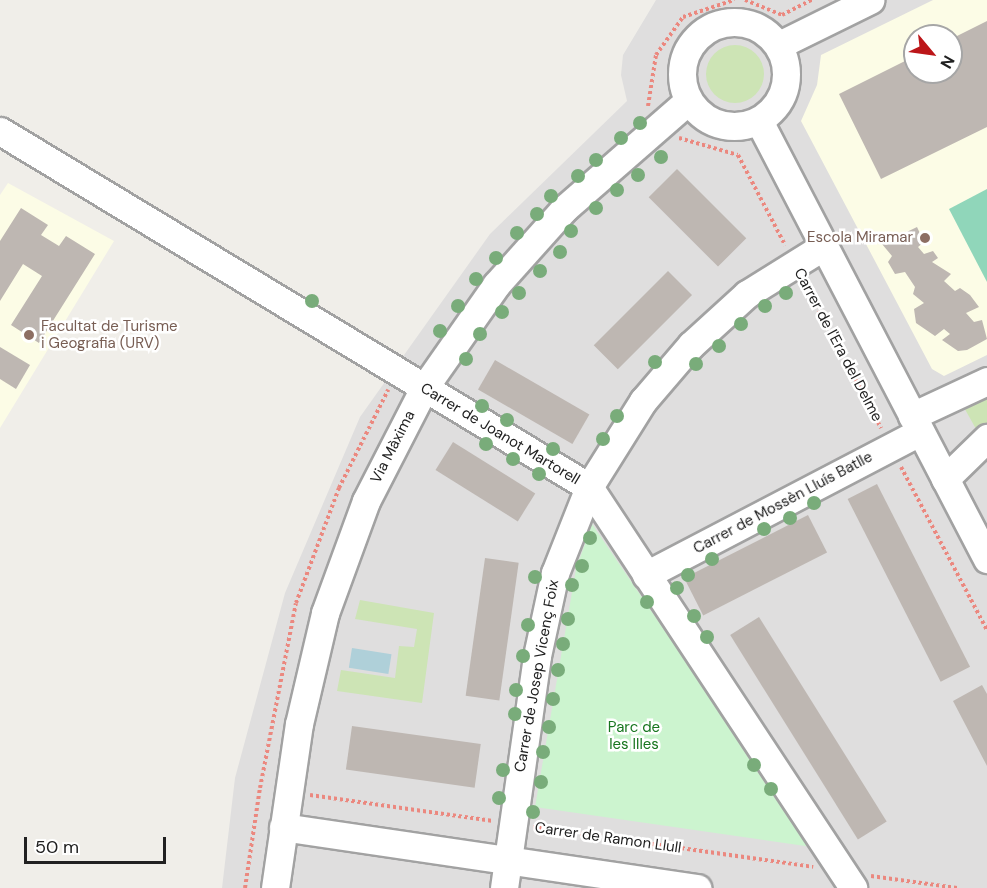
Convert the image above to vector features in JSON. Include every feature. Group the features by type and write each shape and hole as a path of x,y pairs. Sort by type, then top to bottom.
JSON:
{"street":[{"path":"779,45 870,0"},
{"path":"742,22 767,32 779,45 786,62 784,88 772,110 759,121 743,126 720,124 699,113 688,101 682,84 682,66 699,34 715,24 742,22"},
{"name":"Via Màxima","path":"275,888 298,724 324,613 366,501 424,388 503,276 564,209 655,113 688,101"},
{"path":"759,121 945,479 980,529 987,559"},
{"name":"Carrer de Joanot Martorell","path":"0,131 589,487 848,880"},
{"name":"Carrer de Josep Vicenç Foix","path":"504,888 537,656 555,573 589,487 643,401 691,345 747,294 824,246"},
{"name":"Carrer de Mossèn Lluís Batlle","path":"646,575 891,447 916,424 987,381"},
{"path":"945,479 987,438"},
{"path":"284,827 698,888"}],"path":[{"path":"745,0 782,15 813,0"},
{"name":"Carrer de l'Era del Delme","path":"655,113 672,136 738,155 987,630"},
{"name":"Carrer de Ramon Llull","path":"260,788 513,824 848,880 957,888"}],"shaded area":[{"path":"656,0 987,0 987,888 222,888 235,778 285,593 360,417 490,234 627,101 621,75 623,55"},
{"name":"Escola Miramar","path":"933,0 987,0 987,355 944,376 932,369 801,121 817,85 821,55"},
{"name":"Facultat de Turisme i Geografia (URV)","path":"8,183 114,241 0,428 0,195"}],"green space":[{"path":"735,45 751,50 759,58 764,74 759,90 751,98 735,103 719,98 711,90 706,74 711,58 719,50"},
{"path":"987,189 987,282 949,209"},
{"path":"987,391 987,429 980,436 962,404"},
{"name":"Parc de les Illes","path":"592,524 812,847 535,807 576,569"},
{"path":"360,600 434,613 422,703 337,691 341,670 395,678 399,646 414,647 417,629 355,619"}],"water":[{"path":"352,648 392,654 388,674 349,668"}],"building":[{"path":"987,21 987,127 881,179 839,94 903,62 903,84 963,84 963,33"},
{"path":"677,169 746,238 718,267 649,197"},
{"path":"21,208 48,225 41,235 59,246 66,236 95,254 39,343 11,325 42,276 23,264 0,301 0,241"},
{"path":"917,227 924,242 918,247 924,254 933,251 938,258 932,262 951,274 944,281 955,291 960,288 970,295 979,307 966,313 974,322 982,320 987,339 967,350 958,351 942,340 950,334 944,329 935,336 916,323 914,309 924,303 913,294 915,287 905,272 895,274 888,262 892,256 882,244"},
{"path":"668,271 692,295 618,369 594,345"},
{"path":"0,347 30,365 16,389 0,379"},
{"path":"495,360 589,414 572,444 478,389"},
{"path":"453,442 535,493 518,521 436,470"},
{"path":"877,484 970,667 941,682 848,499"},
{"path":"808,515 827,552 703,616 684,578"},
{"path":"485,558 519,563 499,700 466,696"},
{"path":"759,617 887,821 858,839 730,635"},
{"path":"982,685 987,694 987,766 953,701"},
{"path":"352,726 481,744 475,788 346,770"}],"place":[{"name":"Escola Miramar","path":"925,238"},
{"name":"Facultat de Turisme i Geografia (URV)","path":"29,335"}]}
